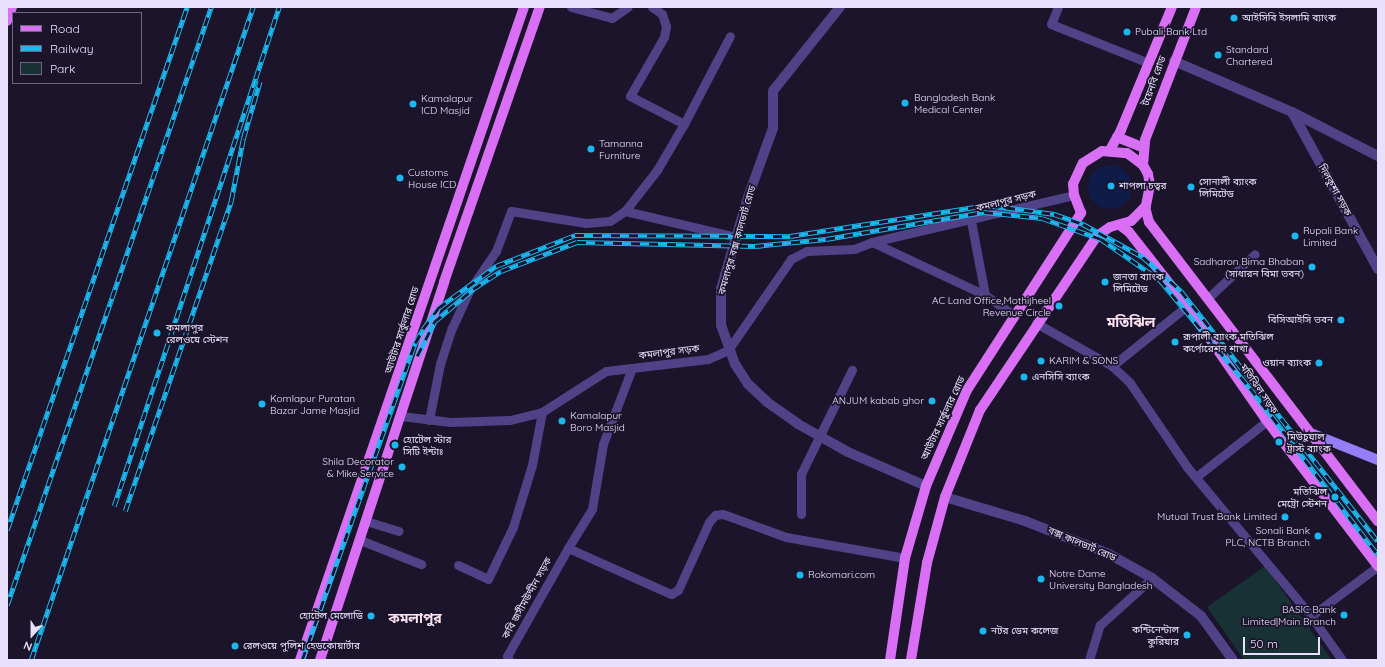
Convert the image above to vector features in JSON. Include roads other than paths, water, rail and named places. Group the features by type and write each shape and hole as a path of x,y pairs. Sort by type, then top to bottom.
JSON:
{"main road":[{"path":"7,21 12,7"},
{"name":"আউটার সার্কুলার রোড","path":"300,660 385,419 524,7"},
{"path":"320,660 505,101 540,7"},
{"name":"টয়েনবি রোড","path":"1110,150 1117,137 1172,7"},
{"name":"টয়েনবি রোড","path":"1143,165 1144,148 1174,61 1196,7"},
{"path":"1117,137 1144,148"},
{"path":"911,660 927,563 945,497 980,410 1036,323 1093,242 1110,227 1121,226 1131,221 1145,207 1150,185 1143,165 1126,153 1110,150 1092,155 1083,163 1076,172 1074,195"},
{"name":"আউটার সার্কুলার রোড","path":"890,660 905,558 926,486 967,390 1081,213 1074,195"},
{"name":"মতিঝিল সড়ক","path":"1145,207 1149,222 1378,520"},
{"name":"মতিঝিল সড়ক","path":"1121,226 1129,232 1187,306 1267,421 1378,566"},
{"path":"1313,434 1378,460"}],"street":[{"path":"571,7 612,18 628,7"},
{"path":"652,7 662,14 666,26 664,37 630,96 684,124"},
{"name":"কমলাপুর বক্স কালভার্ট রোড","path":"840,7 773,91 773,128 737,237 719,306 728,350 748,384 767,402 820,436 926,486"},
{"path":"1058,7 1051,24 1149,62"},
{"path":"429,420 440,364 452,328 470,290 496,251 511,211 586,223 610,221 625,211 657,170 684,124 730,36"},
{"path":"1174,61 1292,112 1378,156"},
{"name":"দিলকুশা সড়ক","path":"1292,112 1378,268"},
{"name":"কমলাপুর সড়ক","path":"401,416 429,420 485,422 542,412 606,371 708,359 728,350 798,254 854,249 872,242 971,221 1074,195"},
{"path":"625,211 737,237"},
{"name":"কমলাপুর সড়ক","path":"971,221 985,295"},
{"path":"872,242 985,295 1014,315"},
{"path":"1208,298 1255,254"},
{"path":"1112,366 1187,306"},
{"path":"1036,323 1112,366 1130,383 1196,477 1310,616 1342,660"},
{"path":"632,368 604,444 592,509 568,548 671,594 678,590 709,522 715,515 724,514 786,537 905,558"},
{"path":"801,514 801,474 852,370"},
{"path":"458,565 488,579 513,527 532,465 542,412"},
{"path":"1196,477 1267,421"},
{"name":"বক্স কালভার্ট রোড","path":"945,497 1025,520 1109,554 1152,578 1201,616 1233,660"},
{"path":"366,521 398,531"},
{"path":"360,540 421,564"},
{"name":"কবি জসীমউদ্দীন সড়ক","path":"510,660 508,656 568,548"},
{"path":"1310,616 1378,566"},
{"path":"1089,660 1100,625 1152,578"}],"water":[{"name":"শাপলা চত্বর","path":"1110,165 1122,169 1128,175 1132,187 1128,199 1122,205 1110,209 1098,205 1092,199 1088,187 1092,175 1098,169"}],"railway":[{"path":"7,530 187,7"},
{"path":"7,605 211,7"},
{"path":"31,660 253,7"},
{"path":"114,506 279,7"},
{"path":"125,511 231,201 243,139 260,81"},
{"path":"302,660 415,343 423,329 438,308 496,266 575,235 790,236 988,205 1054,214 1083,224 1143,257 1181,291 1378,541"},
{"path":"417,356 434,322 473,289 501,271 577,242 755,246 826,239 984,212 1042,218 1101,239 1160,280 1250,388 1378,555"}],"place":[{"name":"আইসিবি ইসলামি ব্যাংক","path":"1234,18"},
{"name":"Pubali Bank Ltd","path":"1127,32"},
{"name":"Standard Chartered","path":"1218,55"},
{"name":"Bangladesh Bank Medical Center","path":"905,103"},
{"name":"Kamalapur ICD Masjid","path":"413,104"},
{"name":"Tamanna Furniture","path":"591,149"},
{"name":"Customs House ICD","path":"400,178"},
{"name":"শাপলা চত্বর","path":"1111,186"},
{"name":"সোনালী ব্যাংক লিমিটেড","path":"1191,187"},
{"name":"Rupali Bank Limited","path":"1295,236"},
{"name":"Sadharon Bima Bhaban (সাধারন বিমা ভবন)","path":"1312,267"},
{"name":"জনতা ব্যাংক লিমিটেড","path":"1105,282"},
{"name":"AC Land Office,Mothijheel Revenue Circle","path":"1059,306"},
{"name":"বিসিআইসি ভবন","path":"1341,320"},
{"name":"কমলাপুর রেলওয়ে স্টেশন","path":"157,333"},
{"name":"রূপালী ব্যাংক মতিঝিল কর্পোরেশন শাখা","path":"1175,342"},
{"name":"KARIM & SONS","path":"1041,361"},
{"name":"ওয়ান ব্যাংক","path":"1319,363"},
{"name":"এনসিসি ব্যাংক","path":"1024,377"},
{"name":"ANJUM kabab ghor","path":"932,401"},
{"name":"Komlapur Puratan Bazar Jame Masjid","path":"262,404"},
{"name":"Kamalapur Boro Masjid","path":"562,421"},
{"name":"মিউচুয়াল ট্রাস্ট ব্যাংক","path":"1279,442"},
{"name":"হোটেল স্টার সিটি ইন্টাঃ","path":"395,445"},
{"name":"Shila Decorator & Mike Service","path":"402,467"},
{"name":"মতিঝিল মেট্রো স্টেশন","path":"1335,497"},
{"name":"Mutual Trust Bank Limited","path":"1285,517"},
{"name":"Sonali Bank PLC, NCTB Branch","path":"1318,536"},
{"name":"Rokomari.com","path":"800,575"},
{"name":"Notre Dame University Bangladesh","path":"1041,579"},
{"name":"BASIC Bank Limited|Main Branch","path":"1344,615"},
{"name":"হোটেল মেলোডি","path":"371,616"},
{"name":"নটর ডেম কলেজ","path":"983,631"},
{"name":"কন্টিনেন্টাল কুরিয়ার","path":"1187,635"},
{"name":"রেলওয়ে পুলিশ হেডকোয়ার্টার","path":"235,646"}],"district":[{"name":"মতিঝিল","path":"1131,322"},
{"name":"কমলাপুর","path":"415,618"}]}
